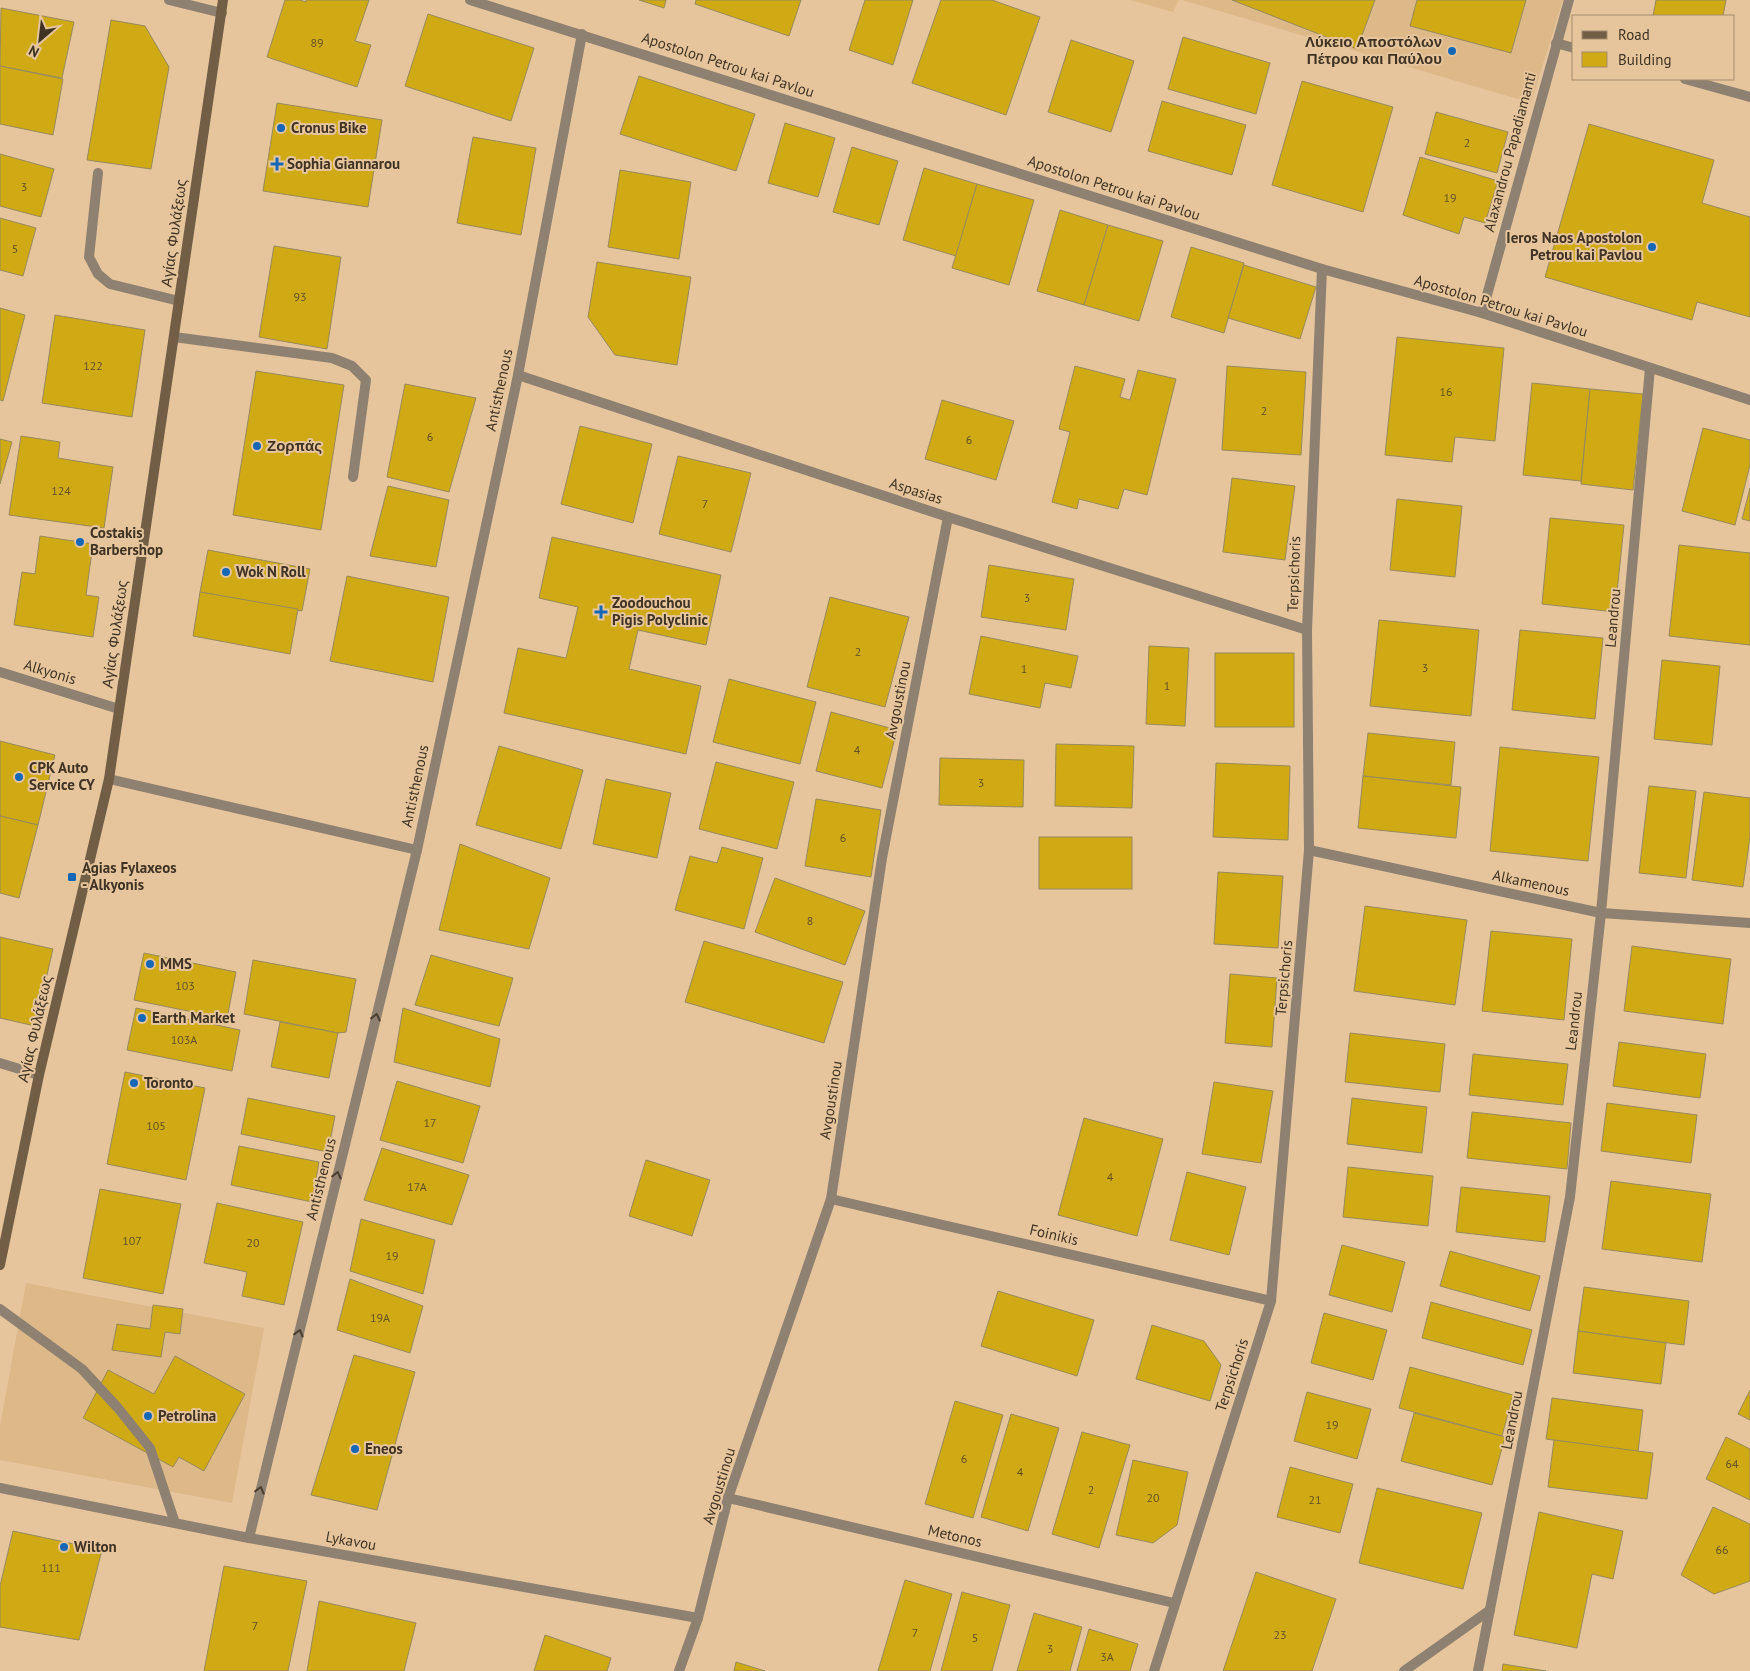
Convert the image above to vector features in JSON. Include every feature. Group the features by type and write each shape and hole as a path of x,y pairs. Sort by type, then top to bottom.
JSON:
{"main road":[{"name":"Αγίας Φυλάξεως","path":"0,1264 39,1075 109,779 223,0"}],"street":[{"path":"169,0 222,13"},
{"name":"Apostolon Petrou kai Pavlou","path":"470,0 1322,269 1482,313 1750,400"},
{"name":"Alaxandrou Papadiamanti","path":"1482,313 1569,0"},
{"name":"Antisthenous","path":"249,1538 417,850 518,375 582,34"},
{"path":"1556,43 1572,47"},
{"path":"1689,80 1750,97"},
{"path":"98,173 89,256 98,274 110,284 179,301"},
{"name":"Terpsichoris","path":"1154,1671 1271,1301 1310,850 1306,630 1322,269"},
{"path":"174,337 332,358 352,366 366,380 353,477"},
{"name":"Leandrou","path":"1478,1671 1570,1197 1601,913 1650,368"},
{"name":"Aspasias","path":"518,375 948,517 1306,630"},
{"name":"Avgoustinou","path":"680,1671 698,1618 728,1498 831,1199 882,858 948,517"},
{"name":"Alkyonis","path":"0,672 119,709"},
{"path":"109,779 417,850"},
{"name":"Alkamenous","path":"1310,850 1601,913 1750,923"},
{"path":"0,1063 39,1075"},
{"name":"Foinikis","path":"831,1199 1271,1301"},
{"path":"0,1310 82,1369 118,1408 150,1448 176,1523"},
{"name":"Lykavou","path":"0,1488 249,1538 698,1618"},
{"name":"Metonos","path":"728,1498 1174,1603"},
{"path":"1404,1671 1490,1610"}],"shaded area":[{"path":"1130,0 1179,0 1173,12"},
{"name":"Λύκειο Αποστόλων Πέτρου και Παύλου","path":"1182,0 1563,0 1531,103"},
{"path":"26,1283 264,1328 232,1503 0,1460 0,1426"}],"building":[{"path":"285,0 306,2 306,0 369,0 355,41 371,45 357,87 267,57"},
{"path":"639,0 666,0 664,8"},
{"path":"696,0 801,0 789,36 695,4"},
{"path":"865,0 913,0 893,65 849,50"},
{"path":"941,0 992,0 1040,17 1006,115 912,83"},
{"path":"1232,0 1375,0 1357,49"},
{"path":"1417,0 1526,0 1511,53 1410,26"},
{"path":"1656,0 1726,0 1723,15 1653,15"},
{"path":"1,8 74,22 62,78 0,66"},
{"path":"428,14 534,48 511,121 405,86"},
{"path":"111,20 145,26 169,67 151,169 87,160"},
{"path":"1183,37 1270,63 1256,114 1168,89"},
{"path":"1071,40 1134,61 1111,132 1048,112"},
{"path":"0,66 63,79 53,135 0,124"},
{"path":"639,76 755,114 736,171 620,134"},
{"path":"1302,81 1393,107 1363,212 1272,185"},
{"path":"1162,101 1246,125 1232,175 1148,151"},
{"path":"277,103 382,120 368,207 263,191"},
{"path":"1436,112 1508,132 1497,173 1425,154"},
{"path":"785,123 835,138 818,197 768,183"},
{"name":"Ieros Naos Apostolon Petrou kai Pavlou","path":"1589,124 1714,160 1702,203 1750,217 1750,317 1697,302 1692,320 1545,277"},
{"path":"473,137 536,148 521,235 457,223"},
{"path":"852,147 898,161 879,225 833,212"},
{"path":"0,154 54,169 41,217 0,206"},
{"path":"1420,157 1498,181 1485,223 1464,217 1459,234 1403,215"},
{"path":"924,168 977,184 956,256 903,240"},
{"path":"620,170 691,182 679,259 608,247"},
{"path":"977,184 1034,200 1009,285 952,268"},
{"path":"1060,210 1108,225 1084,305 1037,291"},
{"path":"0,218 36,228 23,276 0,270"},
{"path":"1108,225 1163,241 1139,321 1084,305"},
{"path":"274,246 341,257 327,349 259,337"},
{"path":"1191,247 1244,263 1224,333 1171,317"},
{"path":"597,262 691,277 677,365 615,355 588,317"},
{"path":"1244,265 1316,287 1300,339 1228,318"},
{"path":"0,308 25,315 3,401 0,400"},
{"path":"55,315 145,330 132,417 42,403"},
{"path":"1397,337 1504,348 1495,441 1455,437 1452,462 1385,455"},
{"path":"1075,366 1125,379 1120,397 1130,400 1138,370 1176,379 1147,495 1124,489 1118,509 1079,499 1077,509 1052,502 1070,432 1059,429"},
{"path":"1227,366 1306,372 1301,455 1222,450"},
{"path":"256,371 344,385 321,530 233,515"},
{"path":"1532,383 1590,389 1581,481 1523,475"},
{"path":"405,384 476,398 449,492 387,477"},
{"path":"1590,389 1643,394 1633,490 1581,484"},
{"path":"942,400 1014,421 996,480 925,459"},
{"path":"580,426 652,444 633,523 561,504"},
{"path":"1703,428 1750,440 1750,465 1735,525 1682,511"},
{"path":"21,436 60,442 58,458 113,467 104,528 9,515"},
{"path":"0,439 12,442 0,484"},
{"path":"678,456 751,473 731,552 659,534"},
{"path":"1232,478 1295,486 1285,560 1223,552"},
{"path":"388,486 449,500 436,567 370,556"},
{"path":"1750,488 1750,521 1742,519"},
{"path":"1397,499 1462,506 1455,577 1390,570"},
{"path":"1550,518 1624,525 1615,612 1542,604"},
{"path":"40,536 93,544 86,595 99,597 93,637 14,625 22,572 35,574"},
{"path":"552,537 721,575 706,645 638,630 629,669 701,686 686,754 504,713 518,648 566,658 578,607 539,598"},
{"path":"1679,545 1750,553 1750,645 1669,636"},
{"path":"208,550 310,569 302,611 200,592"},
{"path":"989,565 1074,579 1066,630 981,617"},
{"path":"347,576 449,597 433,682 330,661"},
{"path":"200,592 298,609 290,654 193,636"},
{"path":"830,597 909,617 885,707 807,687"},
{"path":"1379,620 1479,630 1471,716 1370,706"},
{"path":"1520,630 1603,638 1595,719 1512,710"},
{"path":"981,636 1078,656 1071,688 1045,683 1040,708 969,694"},
{"path":"1149,646 1189,648 1185,726 1146,724"},
{"path":"1215,653 1294,653 1294,727 1215,727"},
{"path":"1662,660 1720,666 1712,745 1654,739"},
{"path":"729,679 816,702 800,764 713,742"},
{"path":"831,712 897,730 882,788 816,771"},
{"path":"1368,733 1455,742 1451,785 1363,776"},
{"path":"0,741 55,755 38,825 0,816"},
{"path":"1056,744 1134,746 1132,808 1055,806"},
{"path":"499,746 583,770 561,849 476,825"},
{"path":"1500,747 1599,757 1588,861 1490,851"},
{"path":"940,758 1024,760 1023,807 939,805"},
{"path":"716,762 794,782 777,849 699,829"},
{"path":"1216,763 1290,766 1288,840 1213,837"},
{"path":"1363,776 1461,787 1456,838 1358,828"},
{"path":"606,779 671,793 657,858 593,844"},
{"path":"1649,786 1696,791 1686,878 1639,873"},
{"path":"1704,792 1750,798 1750,837 1743,887 1692,880"},
{"path":"816,799 881,810 871,877 805,866"},
{"path":"0,816 38,825 19,898 0,893"},
{"path":"1039,837 1132,837 1132,889 1039,889"},
{"path":"460,844 550,878 529,949 439,930"},
{"path":"722,847 763,858 744,929 675,910 690,856 717,863"},
{"path":"1218,872 1283,876 1278,948 1214,944"},
{"path":"775,878 865,911 845,965 755,932"},
{"path":"1365,906 1467,920 1455,1005 1354,991"},
{"path":"1491,931 1572,939 1564,1020 1482,1011"},
{"path":"0,937 53,949 35,1026 0,1018"},
{"path":"704,941 843,982 824,1043 685,1002"},
{"path":"1632,946 1731,959 1723,1024 1624,1011"},
{"path":"144,953 236,972 227,1019 134,1000"},
{"path":"431,955 513,978 499,1026 415,1005"},
{"path":"253,960 356,979 346,1032 338,1033 244,1014"},
{"path":"1230,974 1277,978 1272,1047 1225,1043"},
{"path":"136,1008 240,1030 232,1071 127,1050"},
{"path":"403,1008 500,1039 490,1087 394,1062"},
{"path":"280,1022 338,1033 329,1078 271,1067"},
{"path":"1350,1033 1445,1044 1440,1092 1345,1082"},
{"path":"1619,1042 1706,1054 1700,1098 1613,1086"},
{"path":"1473,1054 1568,1064 1563,1105 1469,1095"},
{"path":"125,1072 205,1088 186,1180 107,1164"},
{"path":"397,1081 480,1106 463,1163 380,1140"},
{"path":"1214,1082 1273,1091 1261,1163 1202,1154"},
{"path":"248,1098 335,1116 328,1152 241,1134"},
{"path":"1352,1098 1427,1107 1422,1153 1347,1144"},
{"path":"1607,1103 1697,1115 1691,1163 1601,1151"},
{"path":"1472,1112 1571,1123 1567,1169 1467,1158"},
{"path":"1084,1118 1163,1139 1137,1236 1058,1215"},
{"path":"239,1146 319,1162 312,1202 231,1185"},
{"path":"382,1148 469,1175 452,1225 364,1200"},
{"path":"646,1160 710,1180 692,1236 629,1216"},
{"path":"1348,1167 1433,1176 1428,1226 1343,1217"},
{"path":"1187,1172 1246,1187 1229,1255 1170,1240"},
{"path":"1611,1181 1711,1194 1702,1262 1602,1249"},
{"path":"1461,1187 1550,1196 1545,1242 1456,1232"},
{"path":"100,1189 181,1204 163,1294 83,1278"},
{"path":"217,1203 303,1222 284,1305 242,1296 247,1272 204,1263"},
{"path":"361,1219 435,1240 423,1294 350,1271"},
{"path":"1342,1245 1405,1262 1392,1312 1329,1295"},
{"path":"1450,1251 1540,1276 1530,1311 1440,1286"},
{"path":"350,1279 423,1306 410,1353 337,1330"},
{"path":"1584,1287 1689,1301 1684,1345 1578,1331"},
{"path":"998,1291 1094,1320 1077,1376 981,1346"},
{"path":"1431,1302 1532,1330 1523,1365 1422,1338"},
{"path":"153,1305 183,1309 180,1334 165,1332 161,1357 112,1350 117,1324 150,1329"},
{"path":"1324,1313 1387,1330 1373,1380 1311,1363"},
{"path":"1152,1325 1204,1341 1221,1365 1210,1401 1136,1379"},
{"path":"1578,1331 1666,1343 1661,1384 1573,1373"},
{"path":"354,1355 415,1372 377,1510 311,1495"},
{"path":"175,1356 245,1394 204,1471 179,1457 173,1467 83,1418 108,1370 154,1394"},
{"path":"1410,1367 1513,1395 1502,1436 1399,1408"},
{"path":"1750,1390 1750,1420 1738,1414"},
{"path":"1307,1392 1371,1409 1357,1459 1294,1441"},
{"path":"1552,1398 1643,1410 1638,1452 1546,1439"},
{"path":"955,1401 1003,1415 973,1518 925,1504"},
{"path":"1414,1413 1505,1437 1492,1485 1401,1461"},
{"path":"1011,1414 1059,1428 1028,1531 981,1517"},
{"path":"1082,1432 1130,1445 1099,1548 1052,1534"},
{"path":"1726,1437 1750,1449 1750,1500 1706,1479"},
{"path":"1554,1440 1653,1453 1647,1499 1548,1487"},
{"path":"1133,1460 1188,1472 1177,1525 1153,1543 1116,1535"},
{"path":"1290,1467 1353,1484 1340,1533 1277,1517"},
{"path":"1377,1488 1482,1513 1463,1589 1359,1563"},
{"path":"1713,1507 1750,1524 1750,1581 1714,1594 1681,1575"},
{"path":"1539,1512 1623,1531 1613,1579 1592,1574 1577,1648 1514,1635"},
{"path":"13,1531 102,1550 79,1640 0,1627 0,1586"},
{"path":"224,1566 307,1581 288,1671 204,1671"},
{"path":"1256,1572 1336,1599 1312,1671 1223,1671"},
{"path":"905,1580 952,1594 930,1671 878,1671"},
{"path":"962,1592 1010,1605 992,1671 941,1671"},
{"path":"319,1601 416,1623 404,1671 307,1671"},
{"path":"1034,1613 1082,1627 1070,1671 1017,1671"},
{"path":"1089,1629 1138,1644 1130,1671 1077,1671"},
{"path":"545,1635 611,1658 607,1671 534,1671"},
{"path":"736,1662 765,1671 734,1671"},
{"path":"1503,1664 1546,1671 1502,1671"}],"place":[{"name":"Λύκειο Αποστόλων Πέτρου και Παύλου","path":"1452,51"},
{"name":"Cronus Bike","path":"281,128"},
{"name":"Sophia Giannarou","path":"277,164"},
{"name":"Ieros Naos Apostolon Petrou kai Pavlou","path":"1652,247"},
{"name":"Ζορπάς","path":"257,446"},
{"name":"Costakis Barbershop","path":"80,542"},
{"name":"Wok N Roll","path":"226,572"},
{"name":"Zoodouchou Pigis Polyclinic","path":"601,612"},
{"name":"CPK Auto Service CY","path":"19,777"},
{"name":"Agias Fylaxeos - Alkyonis","path":"72,877"},
{"name":"MMS","path":"150,964"},
{"name":"Earth Market","path":"142,1018"},
{"name":"Toronto","path":"134,1083"},
{"name":"Petrolina","path":"148,1416"},
{"name":"Eneos","path":"355,1449"},
{"name":"Wilton","path":"64,1547"}]}
